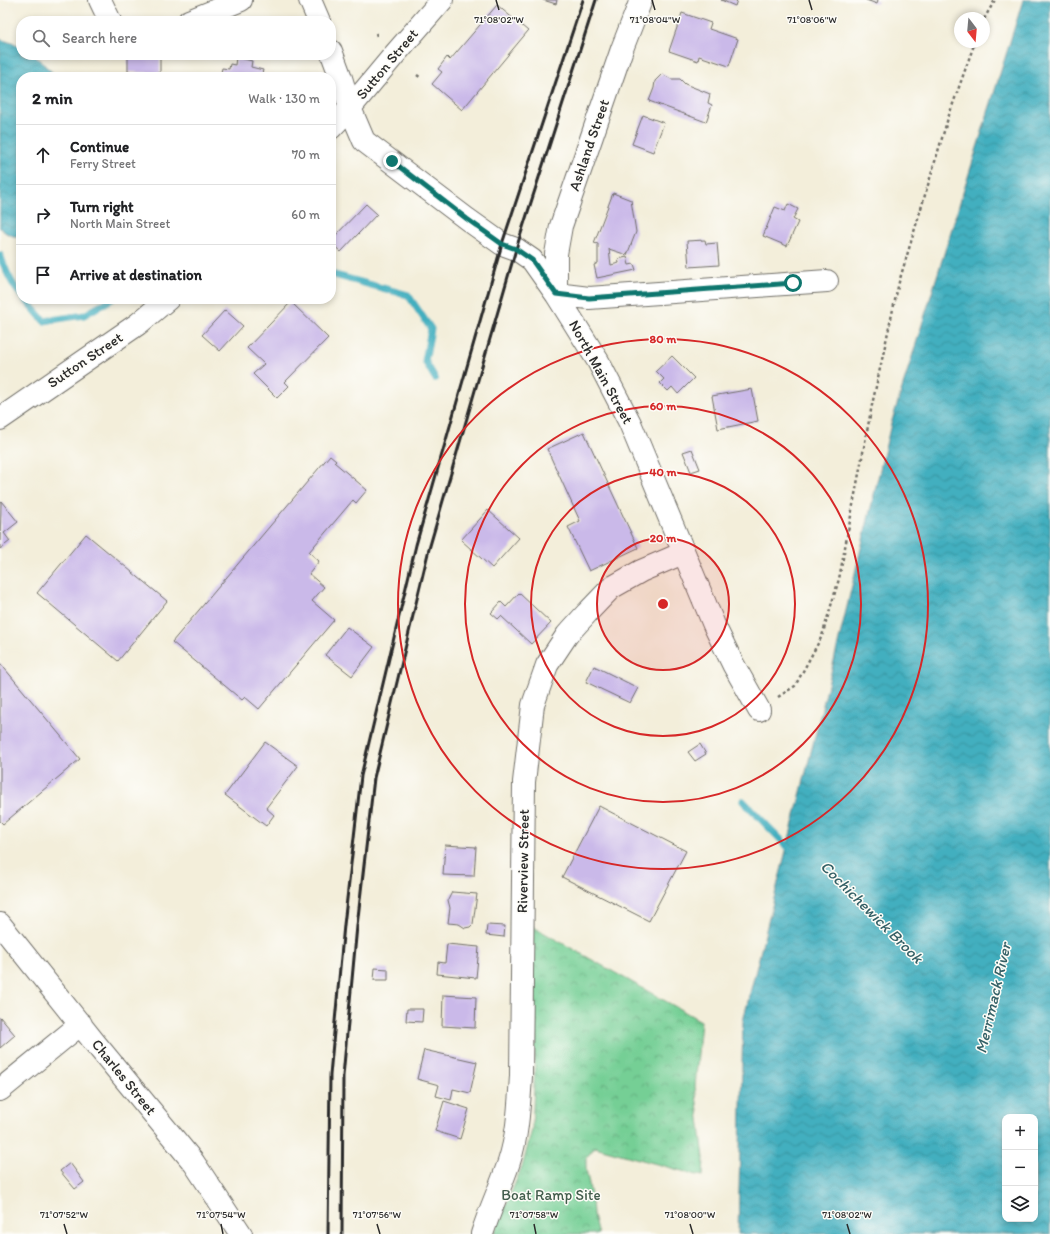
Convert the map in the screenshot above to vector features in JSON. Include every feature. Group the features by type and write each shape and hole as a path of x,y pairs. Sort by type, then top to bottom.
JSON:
{"main road":[{"path":"100,0 108,16"},
{"path":"201,16 241,0"},
{"path":"310,0 316,16"},
{"name":"Sutton Street","path":"336,123 442,0"},
{"name":"Ashland Street","path":"556,294 556,254 561,226 640,0"},
{"name":"North Main Street","path":"334,60 350,108 364,141 485,232 502,244 516,249 532,260 556,294 598,361 630,423 714,625 733,664 760,710"},
{"path":"556,294 589,298 827,281"},
{"name":"Sutton Street","path":"0,419 138,324 162,304"},
{"name":"Riverview Street","path":"482,1234 490,1209 510,1161 519,1110 521,1076 524,782 533,704 547,665 567,635 611,588 642,571 683,552"},
{"name":"Charles Street","path":"0,924 194,1163 241,1234"},
{"path":"0,1090 81,1024"}],"path":[{"path":"988,12 995,0"},
{"path":"760,710 795,686 822,636 839,579 872,405 899,282 948,118 973,48"},
{"path":"416,74 421,78"}],"green space":[{"name":"Boat Ramp Site","path":"530,925 701,1021 695,1087 704,1158 703,1176 595,1147 586,1158 586,1169 592,1200 593,1215 598,1234 494,1234 523,1164 532,1130 535,1063"}],"water":[{"name":"Merrimack River","path":"1023,0 1050,0 1050,1234 738,1234 743,1021 830,677 891,424"},
{"path":"0,39 16,44 16,60 39,60 52,72 16,72 16,237 6,233 0,228"}],"building":[{"path":"543,0 557,0 556,4"},
{"path":"721,0 737,0 735,6"},
{"path":"866,0 878,0 877,4"},
{"path":"497,5 528,31 462,110 432,84 442,72 438,69 447,57 450,60"},
{"path":"682,13 711,23 709,29 738,39 729,66 699,56 698,61 669,51"},
{"path":"128,60 160,60 160,72 128,72"},
{"path":"236,60 248,60 252,61 251,67 263,70 262,72 221,72 222,68 229,69 230,64 235,65"},
{"path":"662,74 671,79 680,79 685,84 710,94 708,103 712,105 706,122 649,101 655,81"},
{"path":"643,115 664,123 653,152 632,144"},
{"path":"613,193 631,200 636,232 627,255 609,249 611,265 619,263 618,259 627,257 629,265 634,264 636,270 597,278 594,265 598,263 598,244 594,243"},
{"path":"366,204 377,214 341,252 336,248 336,235"},
{"path":"788,204 798,209 793,219 798,222 787,246 763,236 775,207 785,211"},
{"path":"705,240 706,244 717,243 719,265 689,267 687,241"},
{"path":"289,304 293,304 328,338 285,382 289,386 277,398 253,374 264,364 247,348"},
{"path":"225,310 243,326 220,351 202,335"},
{"path":"672,356 694,378 678,394 672,387 668,391 660,383 664,379 656,371"},
{"path":"752,389 758,421 718,429 712,396"},
{"path":"584,432 638,548 589,571 568,527 580,521 547,449"},
{"path":"692,449 700,469 691,472 683,452"},
{"path":"330,455 336,460 334,462 367,490 356,503 353,500 309,552 319,561 309,574 324,587 312,601 334,620 259,709 245,697 242,700 172,642"},
{"path":"1,501 18,522 4,533 10,541 0,549"},
{"path":"488,510 519,538 492,568 461,540"},
{"path":"86,534 167,601 118,661 37,593"},
{"path":"519,593 551,623 531,644 501,616 498,619 491,613 501,602 506,607"},
{"path":"347,627 374,647 352,676 325,655"},
{"path":"0,663 80,759 3,824 0,821"},
{"path":"594,666 638,688 630,703 586,682"},
{"path":"265,742 298,766 266,808 274,815 266,826 225,795"},
{"path":"700,744 706,754 695,761 688,752"},
{"path":"599,806 686,851 649,921 562,877"},
{"path":"445,845 476,847 474,876 443,875"},
{"path":"452,892 477,894 473,924 470,927 465,928 459,924 448,923 450,908 448,900"},
{"path":"487,925 505,926 504,937 486,935"},
{"path":"447,944 479,947 476,978 437,974 438,962 445,963"},
{"path":"375,968 388,969 388,980 374,980"},
{"path":"443,995 476,997 475,1028 442,1026"},
{"path":"407,1009 423,1009 422,1022 406,1021"},
{"path":"0,1017 15,1035 0,1048"},
{"path":"424,1050 477,1062 470,1093 453,1089 451,1100 436,1096 439,1085 417,1079"},
{"path":"444,1101 469,1109 460,1139 435,1131"},
{"path":"70,1163 84,1182 75,1189 60,1171"}],"waterway":[{"name":"Cochichewick Brook","path":"0,255 16,289"},
{"name":"Cochichewick Brook","path":"336,275 408,295 431,329 425,361 435,378"},
{"name":"Cochichewick Brook","path":"29,304 44,321 84,315 103,304"},
{"name":"Cochichewick Brook","path":"743,801 793,852"}],"railway":[{"path":"328,1234 330,1075 344,925 361,776 416,545 502,244 583,0"},
{"path":"342,1234 343,1076 357,926 374,778 429,549 516,249 596,0"}],"route":[{"path":"392,161 502,244 516,249 532,260 556,294 589,298 793,283"}]}
